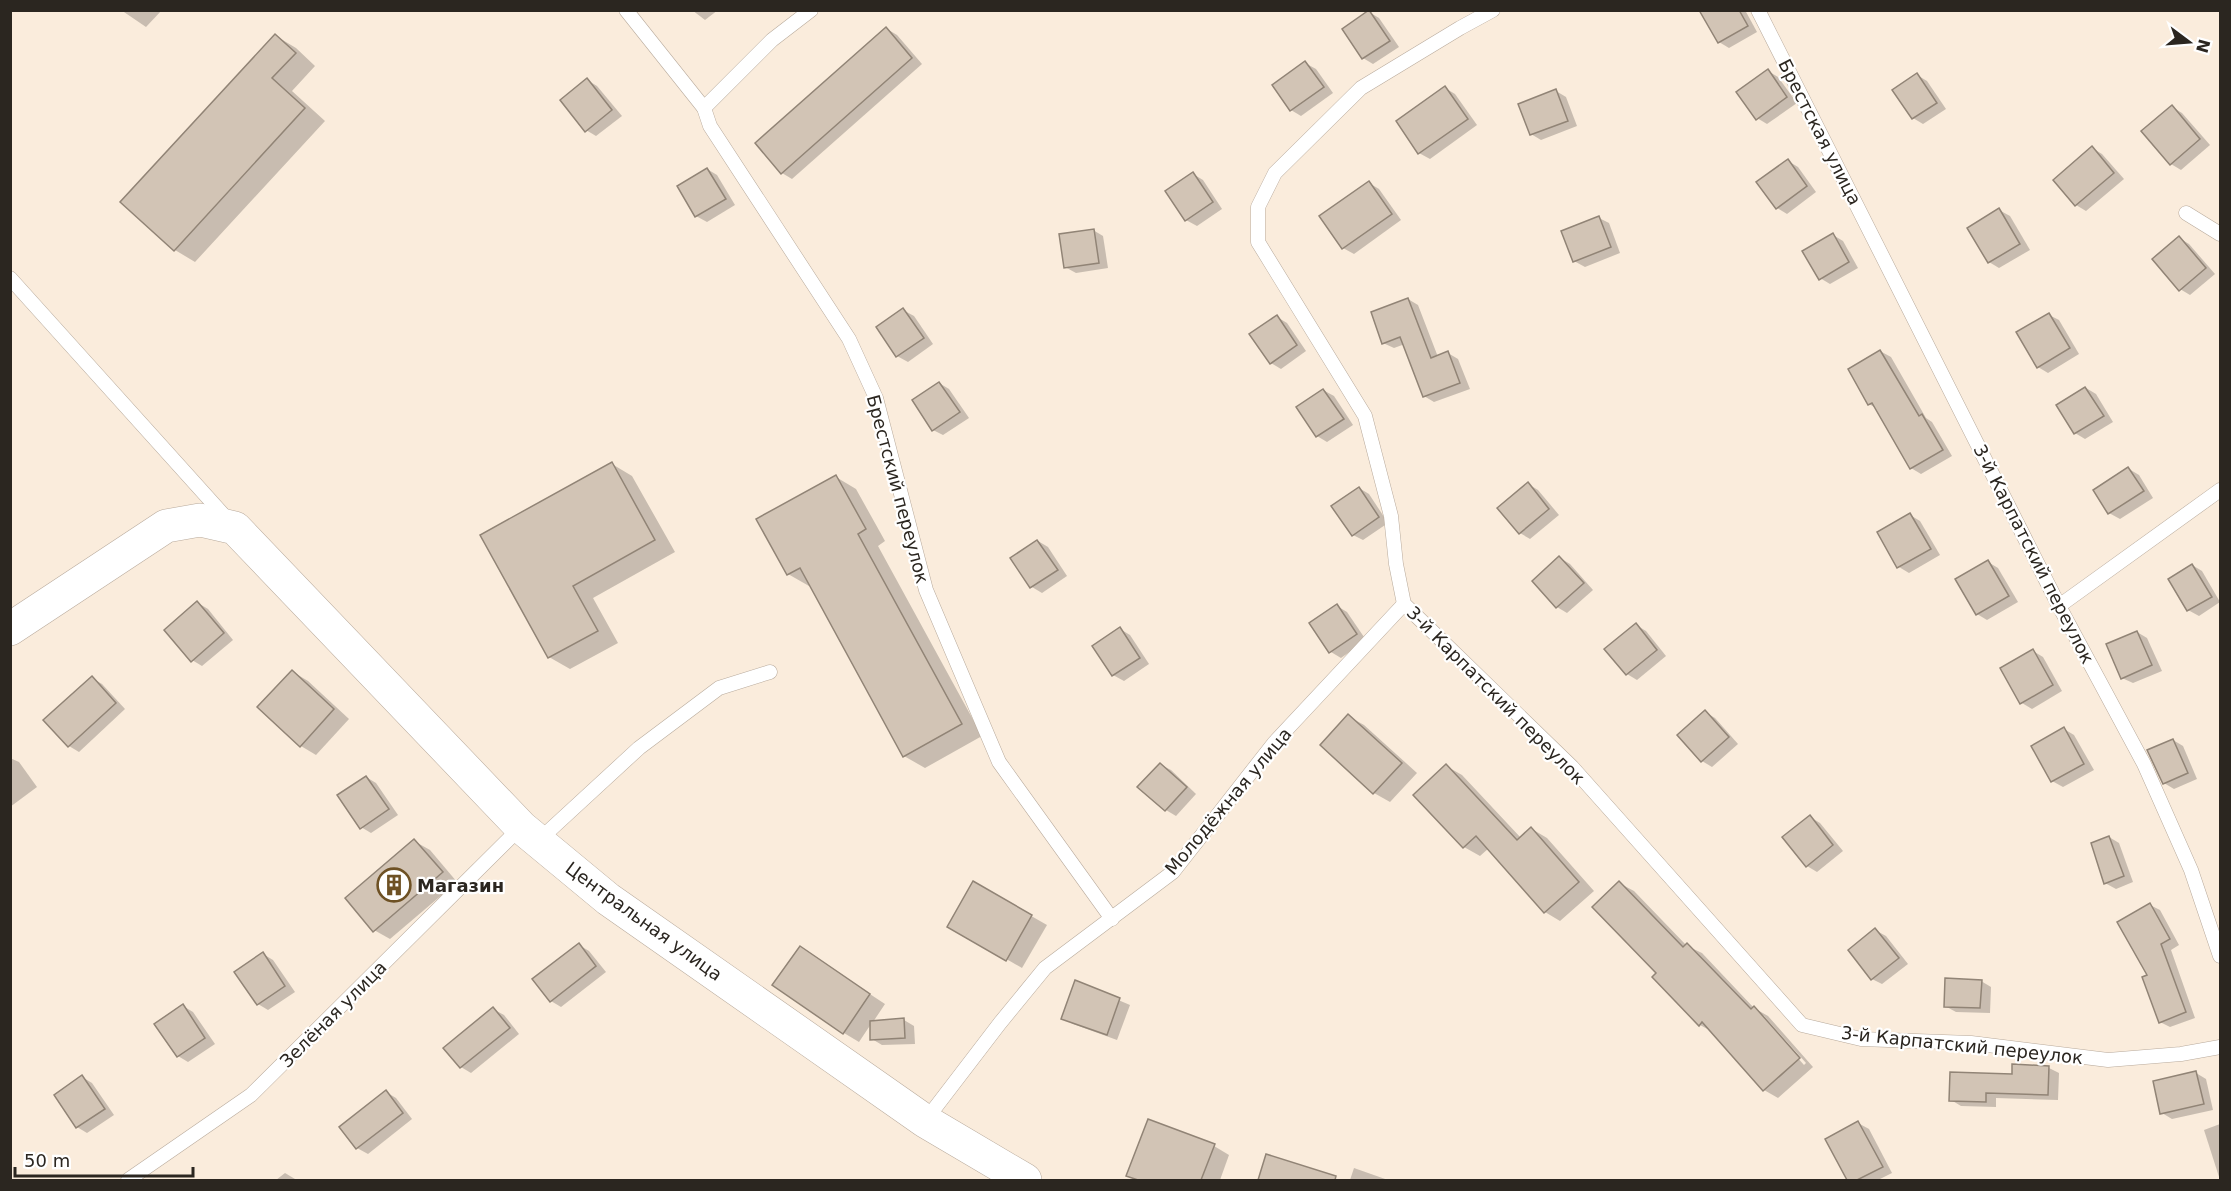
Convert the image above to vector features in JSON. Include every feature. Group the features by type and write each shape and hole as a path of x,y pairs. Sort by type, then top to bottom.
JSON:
{"street":[{"path":"10,629 166,526 200,520 235,528"},
{"name":"Центральная улица","path":"235,528 530,834 609,900 925,1121 1025,1180"}],"lane":[{"name":"Брестский переулок","path":"626,10 704,108 710,126 849,339 876,398 926,590 999,762 1112,920"},
{"path":"704,108 772,40 811,10"},
{"name":"3-й Карпатский переулок","path":"1493,10 1361,88 1275,173 1258,207 1258,242 1365,416 1391,516 1396,564 1404,604 1572,767 1802,1025 1861,1039 1971,1043 2108,1060 2181,1054 2220,1047"},
{"name":"Брестская улица","path":"1758,10 1882,254"},
{"path":"2186,213 2220,234"},
{"name":"3-й Карпатский переулок","path":"1882,254 2059,606 2144,764 2191,870 2220,956"},
{"path":"10,278 235,528"},
{"path":"2059,606 2220,490"},
{"name":"Молодёжная улица","path":"925,1121 1045,968 1173,872 1274,743 1404,604"},
{"name":"Зелёная улица","path":"128,1180 251,1095 530,834 719,688 770,672"}],"building":[{"path":"1369,10 1390,41 1362,59 1342,29"},
{"path":"1699,10 1739,10 1748,26 1718,43"},
{"path":"886,27 912,58 781,174 755,143"},
{"path":"275,34 296,53 272,78 305,108 174,251 120,202"},
{"path":"1305,61 1324,87 1290,111 1272,85"},
{"path":"1768,69 1787,97 1756,120 1736,92"},
{"path":"1917,73 1937,103 1912,119 1892,90"},
{"path":"587,78 612,110 585,132 560,100"},
{"path":"1445,86 1468,119 1418,154 1396,121"},
{"path":"1556,89 1568,121 1530,135 1518,104"},
{"path":"2172,105 2200,139 2170,165 2141,131"},
{"path":"2092,146 2114,173 2075,206 2053,180"},
{"path":"1788,159 1807,186 1776,209 1756,182"},
{"path":"707,168 726,199 695,217 677,186"},
{"path":"1193,172 1213,202 1185,221 1165,191"},
{"path":"1369,181 1392,214 1342,249 1319,216"},
{"path":"1999,208 2020,244 1988,263 1967,228"},
{"path":"1599,216 1611,247 1573,262 1561,231"},
{"path":"1094,229 1099,263 1064,268 1059,234"},
{"path":"1833,233 1849,262 1819,280 1802,251"},
{"path":"2179,236 2206,268 2179,291 2152,259"},
{"path":"1408,298 1431,358 1448,351 1460,383 1423,397 1400,337 1382,344 1371,312"},
{"path":"903,308 924,338 896,357 876,327"},
{"path":"2049,313 2070,348 2037,368 2016,332"},
{"path":"1277,315 1297,345 1270,364 1249,334"},
{"path":"1880,350 1919,416 1922,414 1943,450 1910,469 1872,403 1868,405 1848,369"},
{"path":"939,382 960,412 932,431 912,400"},
{"path":"2085,387 2104,416 2074,434 2056,405"},
{"path":"1323,389 1344,419 1316,437 1296,407"},
{"path":"612,462 655,540 573,586 598,631 548,658 480,535"},
{"path":"2128,467 2144,491 2108,514 2093,490"},
{"path":"836,475 866,529 858,534 962,724 903,757 800,568 787,575 756,519"},
{"path":"1528,482 1549,509 1519,534 1497,508"},
{"path":"1359,487 1379,517 1352,536 1331,506"},
{"path":"1910,513 1931,549 1897,568 1877,532"},
{"path":"1037,540 1058,570 1030,588 1010,558"},
{"path":"1559,556 1584,583 1556,608 1532,581"},
{"path":"1988,560 2009,596 1976,615 1955,579"},
{"path":"2192,564 2212,597 2187,611 2168,579"},
{"path":"197,601 224,633 191,662 164,630"},
{"path":"1337,604 1357,634 1329,653 1309,623"},
{"path":"1636,623 1657,650 1626,675 1604,649"},
{"path":"1120,627 1140,658 1112,676 1092,646"},
{"path":"2137,631 2152,665 2121,679 2106,644"},
{"path":"2033,649 2053,685 2020,704 2000,668"},
{"path":"292,670 334,709 300,747 257,707"},
{"path":"92,676 116,703 68,747 43,720"},
{"path":"1705,710 1729,737 1701,762 1677,735"},
{"path":"1348,714 1402,763 1373,794 1320,745"},
{"path":"2064,727 2084,764 2051,782 2031,746"},
{"path":"2173,739 2188,773 2163,784 2147,750"},
{"path":"1160,763 1187,787 1165,811 1137,787"},
{"path":"1446,764 1517,840 1531,827 1579,882 1544,913 1476,836 1463,848 1413,795"},
{"path":"366,776 389,809 360,829 337,795"},
{"path":"1810,815 1833,845 1806,867 1782,837"},
{"path":"2109,836 2124,876 2104,884 2091,843"},
{"name":"Магазин","path":"414,839 443,872 373,932 345,898"},
{"path":"973,881 1032,915 1006,961 947,927"},
{"path":"1619,881 1683,947 1687,943 1751,1009 1754,1006 1800,1058 1763,1091 1702,1022 1699,1026 1652,977 1656,973 1592,907"},
{"path":"2150,903 2170,939 2161,944 2186,1012 2159,1023 2142,977 2147,975 2117,922"},
{"path":"1875,928 1899,958 1871,980 1848,950"},
{"path":"579,943 596,966 550,1002 532,979"},
{"path":"800,946 870,994 843,1034 772,985"},
{"path":"263,952 285,986 257,1005 234,972"},
{"path":"1945,978 1982,980 1980,1008 1944,1007"},
{"path":"1075,980 1120,998 1107,1035 1061,1019"},
{"path":"183,1004 205,1038 177,1057 154,1024"},
{"path":"493,1007 510,1028 460,1068 443,1048"},
{"path":"904,1018 905,1038 870,1040 870,1021"},
{"path":"2012,1064 2049,1066 2048,1095 1986,1093 1986,1102 1949,1101 1950,1072 2012,1074"},
{"path":"2196,1071 2204,1104 2160,1114 2153,1081"},
{"path":"82,1075 105,1109 76,1128 54,1095"},
{"path":"386,1090 403,1113 356,1149 339,1127"},
{"path":"1148,1119 1215,1144 1201,1180 1138,1180 1126,1176"},
{"path":"1858,1121 1883,1167 1857,1180 1847,1180 1825,1139"},
{"path":"1266,1154 1336,1176 1335,1180 1258,1180"}],"place":[{"name":"Магазин","path":"394,885"}]}
